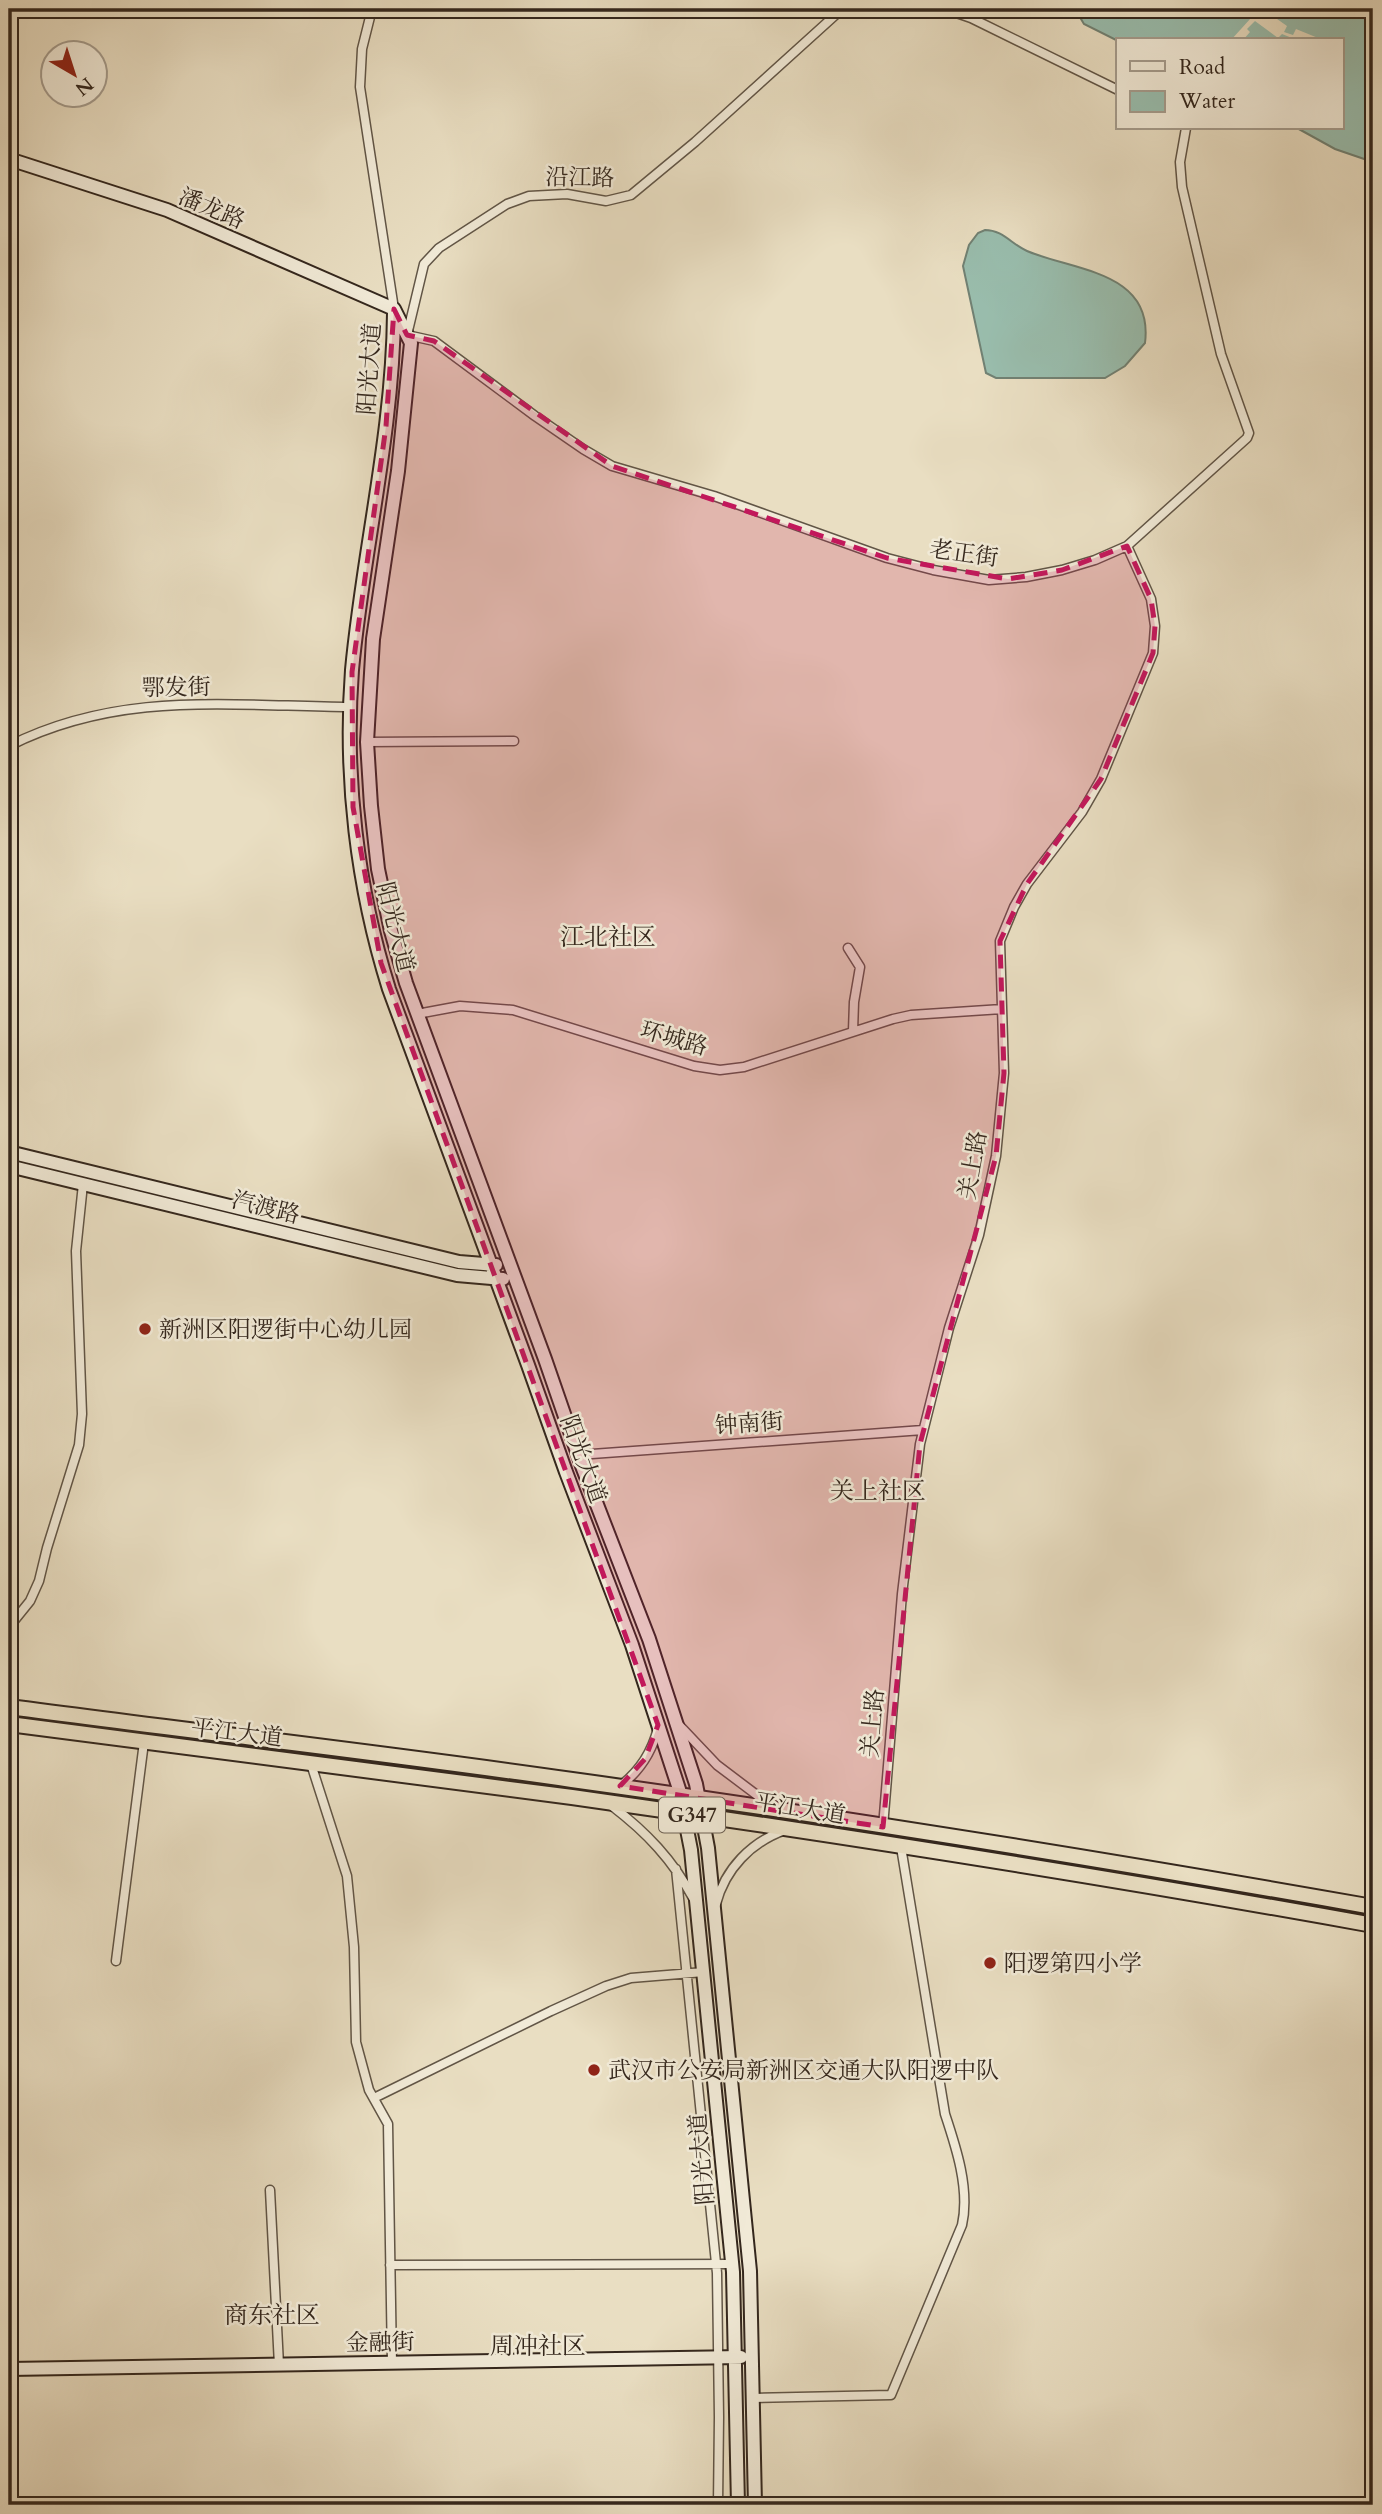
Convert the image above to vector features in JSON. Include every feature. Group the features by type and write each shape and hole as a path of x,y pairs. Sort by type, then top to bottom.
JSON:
{"highway":[{"name":"平江大道","path":"9,1707 620,1786 1373,1907"},
{"name":"平江大道","path":"9,1724 703,1816 1373,1925"}],"street":[{"path":"372,9 362,49 360,87 394,309"},
{"name":"沿江路","path":"407,335 424,264 439,248 507,204 528,196 567,194 606,201 631,195 695,142 842,9"},
{"path":"945,9 971,18 1116,89"},
{"name":"老正街","path":"407,335 435,341 535,416 612,466 714,496 887,558 978,578 1008,579 1062,570 1127,546 1247,438 1249,433 1220,354 1182,187 1180,162 1185,130"},
{"name":"潘龙路","path":"9,159 167,210 394,309"},
{"name":"阳光大道","path":"394,309 411,343 396,484 373,639 367,742 370,806 382,890 398,958 417,1014 578,1455 649,1639 699,1798 714,1911 750,2271 755,2505"},
{"name":"阳光大道","path":"394,309 394,342 386,426 356,636 350,707 353,807 361,872 374,936 389,989 632,1645 685,1814 704,1972 733,2264 737,2505"},
{"name":"关上路","path":"883,1827 912,1496 923,1430 949,1328 979,1235 996,1156 1004,1073 1000,941 1027,884 1097,788 1153,653 1155,626 1151,599 1127,546"},
{"name":"鄂发街","path":"9,746 74,719 139,706 182,704 350,707"},
{"path":"367,742 514,741"},
{"path":"848,948 860,967 854,1002 853,1031"},
{"name":"环城路","path":"417,1014 460,1006 513,1010 694,1066 720,1070 744,1067 911,1015 1002,1009"},
{"name":"汽渡路","path":"9,1152 459,1262 510,1266"},
{"name":"汽渡路","path":"9,1166 457,1275 515,1279"},
{"path":"9,1627 30,1601 39,1581 50,1536 79,1445 82,1413 76,1251 83,1184"},
{"name":"钟南街","path":"578,1455 923,1430"},
{"path":"674,1719 717,1765 778,1810"},
{"path":"620,1786 646,1759 658,1725"},
{"path":"116,1961 144,1742"},
{"path":"311,1764 347,1876 354,1947 356,2042 369,2090 387,2124 392,2363"},
{"path":"607,1802 652,1841 676,1869 696,1903"},
{"path":"714,1911 721,1889 739,1861 757,1845 788,1829"},
{"path":"753,2398 891,2395 962,2225 964,2197 954,2141 945,2114 901,1847"},
{"path":"676,1869 716,2264 718,2505"},
{"path":"374,2098 606,1986 631,1978 704,1972"},
{"path":"270,2190 279,2365"},
{"path":"390,2265 733,2264"},
{"name":"金融街","path":"9,2369 752,2357"}],"highlighted area":[{"path":"394,309 407,335 434,341 612,466 887,558 1008,579 1062,570 1127,546 1151,599 1155,626 1153,653 1101,779 1027,884 1000,941 1004,1073 996,1156 920,1444 883,1827 620,1786 645,1759 658,1725 381,963 353,807 352,672 386,426"}],"water":[{"path":"1075,9 1373,9 1373,162 1335,149 1301,130 1344,130 1344,38 1116,40 1084,24"},
{"path":"985,230 1002,235 1027,251 1087,270 1124,288 1137,301 1144,319 1145,343 1125,366 1105,378 996,378 986,373 963,266 969,245 978,233"}],"pier":[{"path":"1239,9 1263,9 1287,26 1284,32 1293,35 1296,29 1318,38 1292,38 1282,34 1278,38 1255,21 1247,29 1250,32 1245,38 1233,38 1251,18"}],"place":[{"name":"新洲区阳逻街中心幼儿园","path":"145,1329"},
{"name":"阳逻第四小学","path":"990,1963"},
{"name":"武汉市公安局新洲区交通大队阳逻中队","path":"594,2070"}],"district":[{"name":"江北社区","path":"608,937"},
{"name":"关上社区","path":"878,1491"},
{"name":"商东社区","path":"272,2315"},
{"name":"周冲社区","path":"538,2346"}]}
